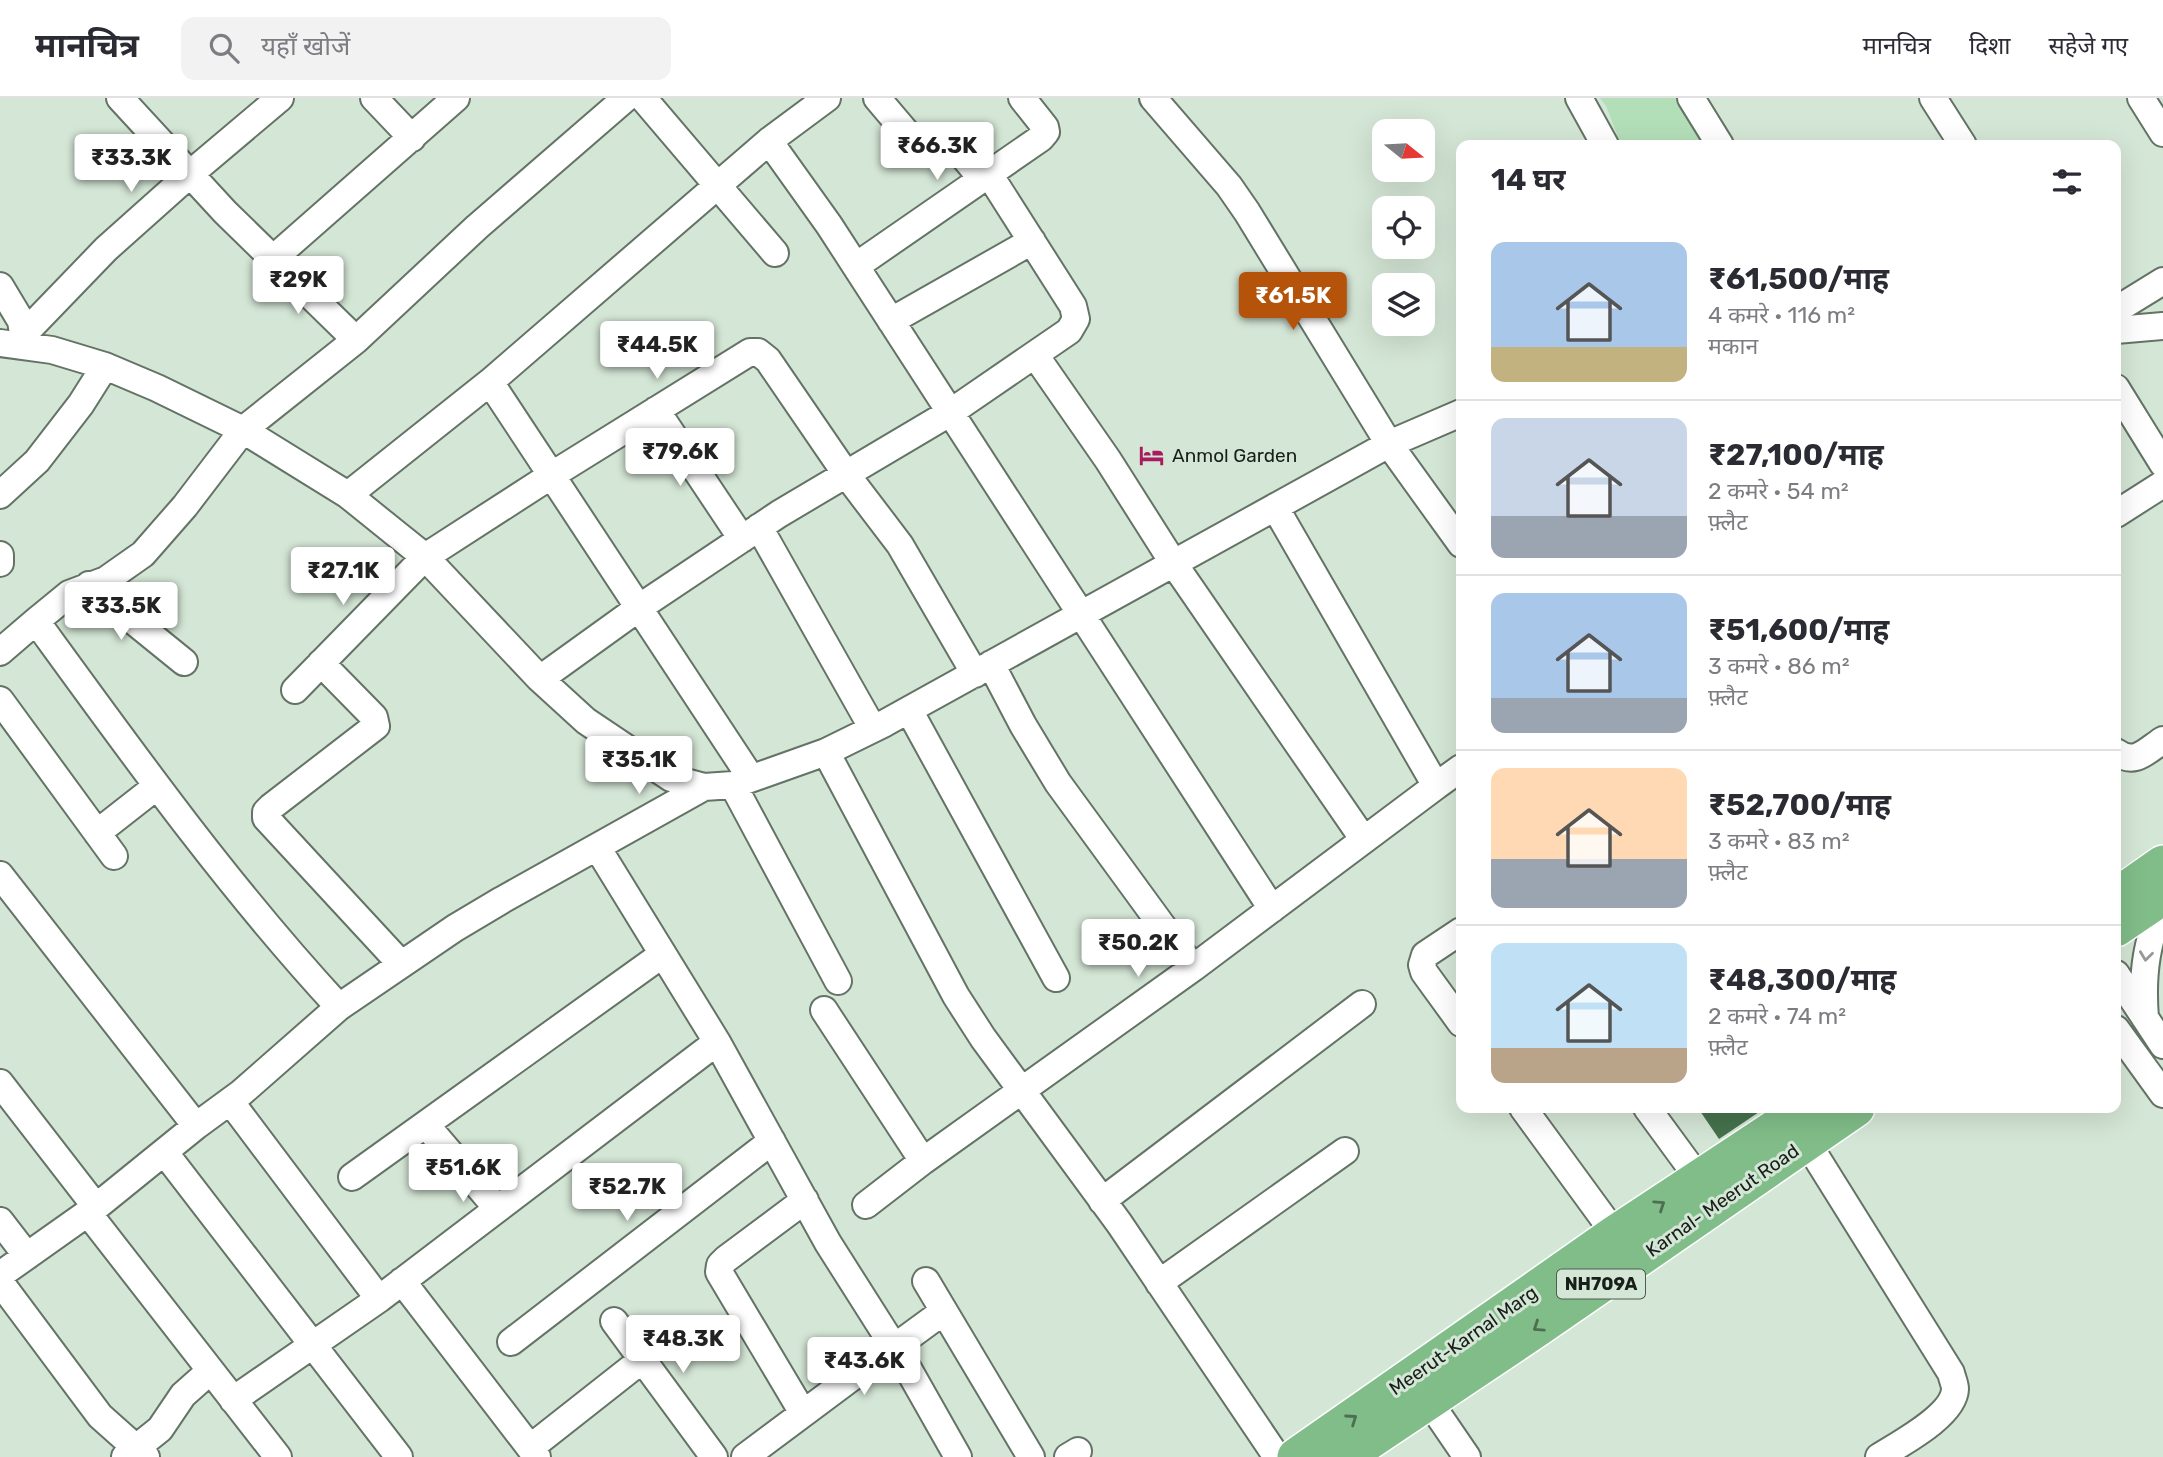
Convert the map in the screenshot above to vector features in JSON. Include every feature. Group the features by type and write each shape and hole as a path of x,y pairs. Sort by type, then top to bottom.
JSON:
{"highway":[{"path":"2121,893 2163,864"},
{"path":"2121,925 2163,896"},
{"name":"Karnal- Meerut Road","path":"1345,1457 1428,1401 1801,1122 1836,1113"},
{"name":"Meerut-Karnal Marg","path":"1296,1457 1615,1234 1699,1179 1801,1122"}],"street":[{"path":"120,98 225,212 356,340"},
{"path":"16,341 106,249 280,98"},
{"path":"374,98 412,138"},
{"path":"274,258 456,98"},
{"path":"0,652 69,594 106,580 143,554 185,506 243,430 356,340 477,227 626,98"},
{"path":"643,98 775,253"},
{"path":"348,495 490,382 769,141 827,98"},
{"path":"540,679 640,607 751,533 951,412 1069,331 1074,324 1076,312 1031,241 985,177 951,146 939,141 911,137 877,98"},
{"path":"856,266 1045,135 1045,127 1022,98"},
{"path":"1153,98 1229,186 1247,212 1389,444 1456,537"},
{"path":"1578,98 1602,140"},
{"path":"1691,98 1717,140"},
{"path":"1933,98 1960,140"},
{"path":"2141,98 2163,133"},
{"path":"769,141 856,266 1272,909"},
{"path":"891,321 1031,241"},
{"path":"2121,307 2163,281"},
{"path":"0,286 17,313 16,341"},
{"path":"2121,330 2163,326"},
{"path":"16,341 105,366 157,388 243,430 348,495 425,557 540,679 586,722 671,778 704,787"},
{"path":"295,690 425,557 744,355 758,352 768,360 846,474 900,545 1023,725 1058,783 1193,968"},
{"path":"1035,355 1108,460 1174,564 1364,840"},
{"path":"0,495 37,461 81,404 105,366"},
{"path":"490,382 640,607 742,782 838,981"},
{"path":"2121,396 2163,464"},
{"path":"656,410 751,533 873,729"},
{"path":"0,1275 92,1210 165,1153 339,1007 490,907 704,787 742,782 826,752 873,729 1389,444 1456,415"},
{"path":"2121,511 2163,484"},
{"path":"1275,507 1436,786"},
{"path":"0,555 0,563"},
{"path":"89,585 184,662"},
{"path":"36,621 242,896 339,1007"},
{"path":"321,663 374,718 376,726 271,807 265,818 401,964"},
{"path":"0,700 114,856"},
{"path":"909,710 1056,978"},
{"path":"2121,755 2135,759 2163,740"},
{"path":"826,752 956,996 983,1038 1102,1201 1277,1457"},
{"path":"866,1205 923,1161 1193,968 1456,772"},
{"path":"97,833 157,786"},
{"path":"597,847 718,1042 828,1243 891,1350 902,1358 958,1457"},
{"path":"0,875 196,1126"},
{"path":"2145,1018 2142,984 2148,941 2163,896"},
{"path":"1456,934 1425,955 1422,965 1424,972 1456,1016"},
{"path":"352,1177 663,954"},
{"path":"2121,982 2163,1045"},
{"path":"1102,1201 1362,1004"},
{"path":"824,1010 923,1161"},
{"path":"2121,1038 2163,1094"},
{"path":"233,1400 379,1299 718,1042"},
{"path":"0,1083 209,1371 278,1457"},
{"path":"230,1101 379,1299"},
{"path":"1527,1113 1615,1234"},
{"path":"1651,1113 1699,1179"},
{"path":"1801,1122 1951,1373 1955,1389 1951,1404 1937,1418 1879,1457"},
{"path":"426,1125 497,1208"},
{"path":"511,1342 772,1141"},
{"path":"1159,1283 1345,1151"},
{"path":"165,1153 399,1457"},
{"path":"803,1413 719,1272 720,1265 726,1259 804,1200"},
{"path":"0,1221 27,1256"},
{"path":"402,1281 533,1452 643,1359"},
{"path":"926,1281 1031,1457"},
{"path":"0,1282 100,1416 136,1454 160,1429 183,1395 209,1371"},
{"path":"745,1457 944,1311"},
{"path":"614,1321 714,1457"},
{"path":"1428,1401 1467,1457"}],"green space":[{"path":"1600,98 1678,98 1705,140 1619,140 1606,106"}],"building":[{"path":"1701,1113 1758,1113 1719,1139"}],"place":[{"name":"Anmol Garden","path":"1152,455"}]}
